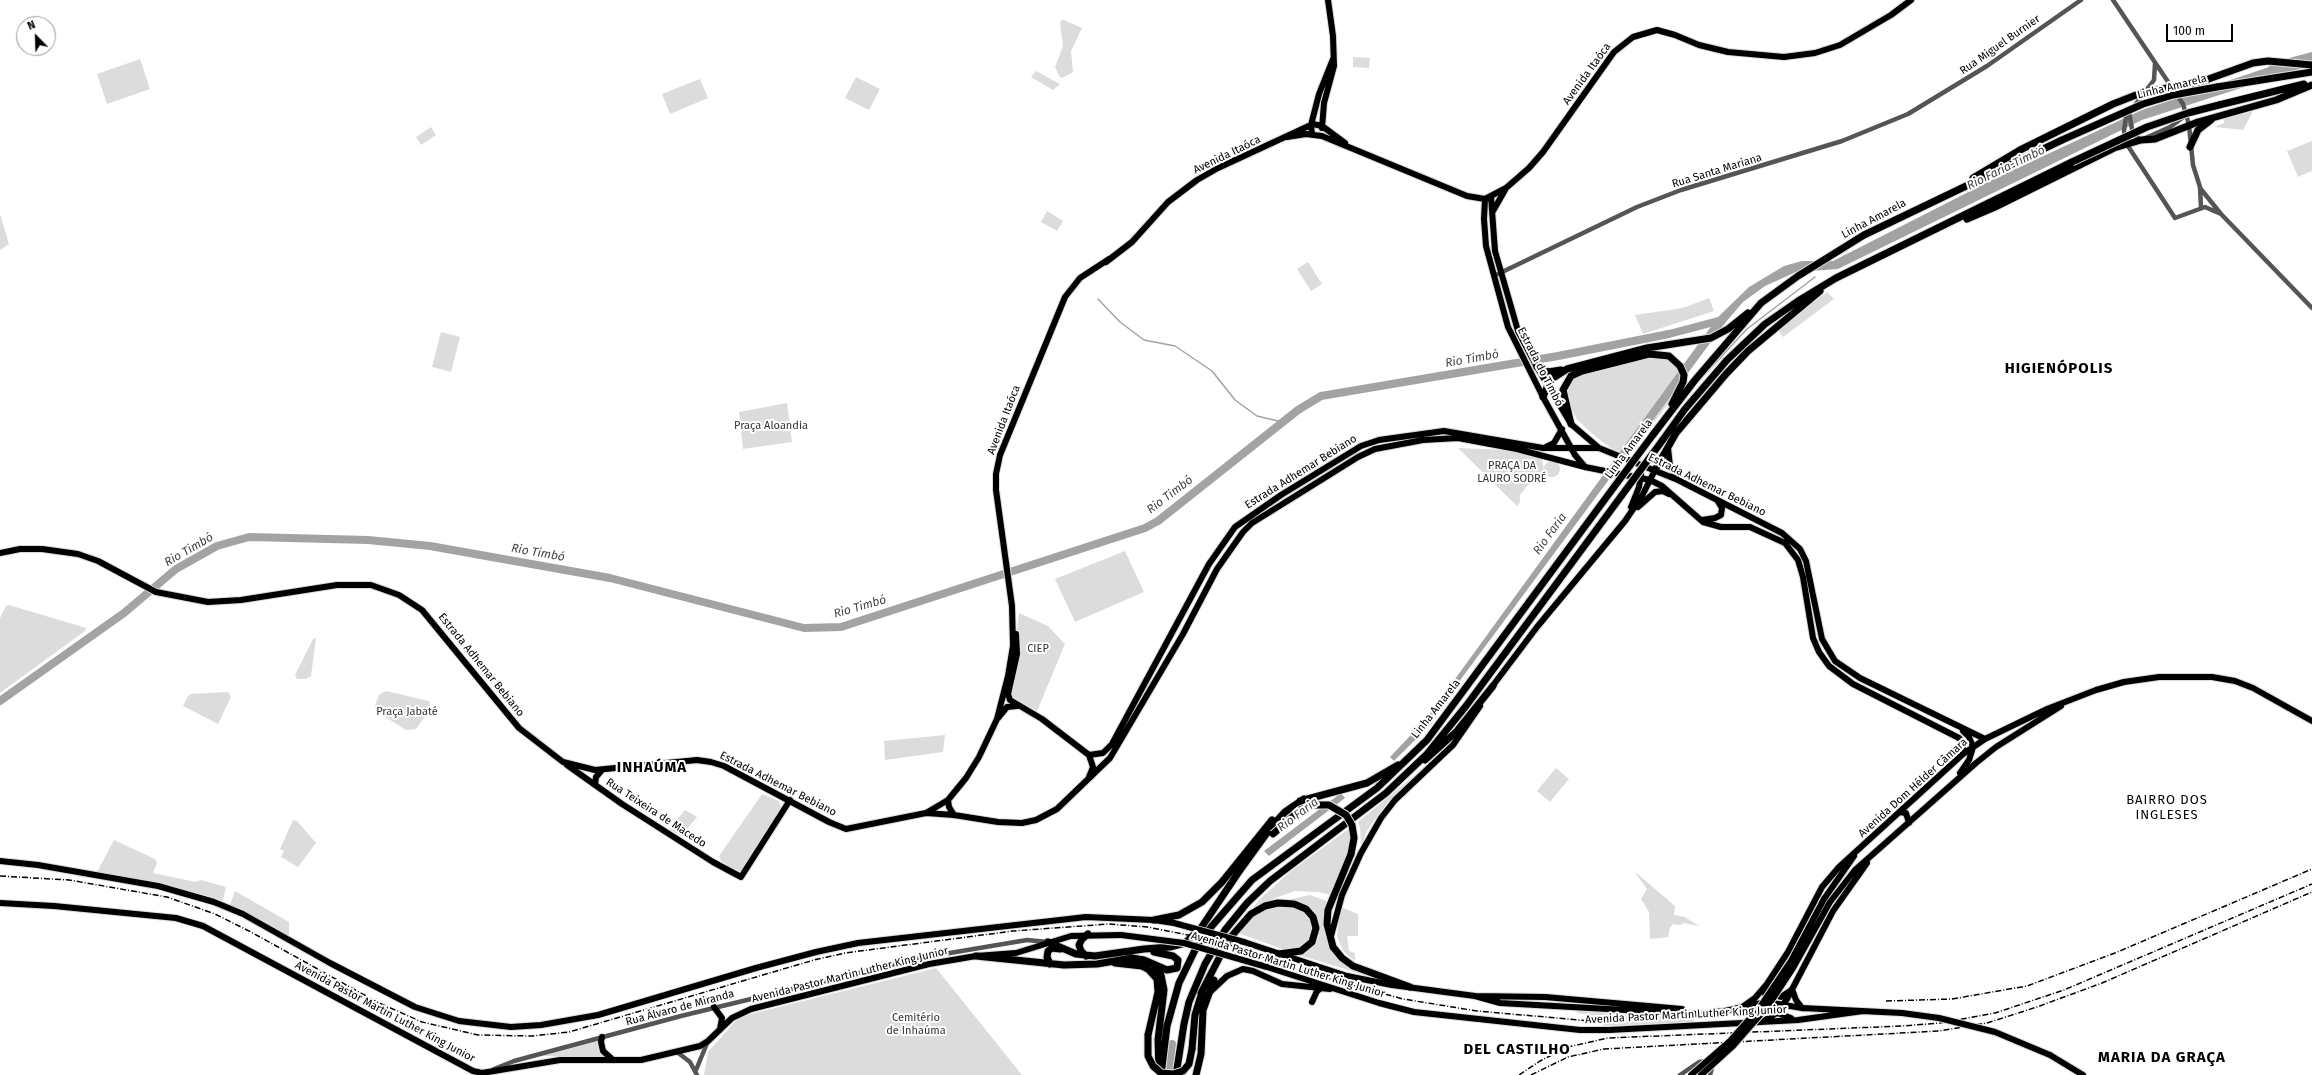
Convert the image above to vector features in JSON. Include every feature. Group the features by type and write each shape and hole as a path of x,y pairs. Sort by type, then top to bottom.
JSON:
{"highway":[{"path":"1958,189 1992,165 2020,150 2113,104 2145,92 2203,81 2246,65 2268,61 2312,65"},
{"name":"Linha Amarela","path":"1160,1075 1167,1026 1173,999 1184,972 1202,939 1232,901 1252,880 1373,792 1410,758 1448,714 1652,436 1761,303 1798,276 1864,235 2093,124 2161,98 2204,89 2312,72"},
{"name":"Linha Amarela","path":"1176,1075 1186,1014 1198,980 1216,943 1259,890 1290,864 1386,793 1413,768 1461,712 1622,495 1665,443 1717,372 1765,324 1798,300 1836,278 1926,236 2109,143 2147,127 2188,113 2285,90 2312,81"},
{"path":"1926,236 1995,207 2114,148 2141,140 2155,139 2218,115 2276,100 2312,85"},
{"path":"2190,148 2198,130 2218,115"},
{"path":"1536,365 1548,372 1567,369 1647,348 1694,342 1712,338 1728,329 1761,303"},
{"path":"1571,424 1563,390 1571,376 1582,371 1649,354 1664,354 1677,361 1684,375 1668,416"},
{"path":"1543,397 1547,385 1555,376 1567,369"},
{"path":"1655,470 1665,443"},
{"path":"1413,768 1432,755 1456,731 1493,686"},
{"path":"1154,920 1179,915 1202,902 1217,887 1276,815 1287,806 1304,799 1366,783 1410,758"},
{"path":"1048,942 1086,956 1170,948 1191,939 1272,826 1285,812 1304,799"},
{"path":"1202,939 1220,907 1273,834 1300,810 1314,805 1329,805 1343,812 1352,825 1354,838 1351,854 1328,910 1327,924 1330,939 1337,953 1353,966 1410,987"},
{"path":"1107,962 1148,968 1157,979 1158,992 1148,1035 1148,1056 1153,1066 1161,1073 1173,1074 1183,1071 1189,1064 1195,1015 1229,939 1244,920 1265,906 1285,903 1306,909 1313,917 1316,928 1312,942 1301,951 1279,954"},
{"path":"1086,956 1081,951 1079,945 1082,939 1088,934"},
{"path":"1196,1075 1201,1054 1204,994 1216,943"},
{"path":"1050,964 1047,957 1048,951 1055,948 1064,949"},
{"path":"976,956 1050,964 1084,965 1132,958 1151,962 1171,971 1177,968 1178,963 1176,958 1169,954 1128,951"},
{"path":"1151,962 1161,975 1164,990 1158,1040 1160,1075"}],"main road":[{"path":"1328,0 1333,31 1334,58 1333,71 1324,103 1322,126 1316,135 1311,125 1319,94 1334,58"},
{"name":"Avenida Itaóca","path":"1287,137 1316,135 1352,148 1467,196 1488,198 1506,188 1543,152 1614,52 1633,37 1657,30 1675,35 1699,46 1728,52 1784,57 1815,54 1840,45 1891,15 1911,0"},
{"path":"1311,125 1322,126"},
{"name":"Avenida Itaóca","path":"926,813 948,800 966,778 997,719 1012,657 1013,623 1009,578 996,490 998,466 1016,415 1064,301 1085,279 1132,242 1168,202 1197,180 1218,168 1311,125"},
{"name":"Avenida Itaóca","path":"1322,126 1352,148"},
{"path":"1493,211 1506,188"},
{"path":"1467,196 1479,203 1484,212"},
{"name":"Estrada do Timbó","path":"1488,198 1493,211 1493,237 1500,273 1520,336 1547,385 1571,424 1598,448"},
{"name":"Estrada do Timbó","path":"1488,198 1484,212 1486,246 1493,276 1513,339 1543,397 1572,448 1585,467"},
{"path":"1513,339 1520,336"},
{"path":"1543,448 1554,443 1562,429"},
{"name":"Estrada Adhemar Bebiano","path":"1089,755 1103,753 1112,744 1221,545 1240,522 1289,490 1370,442 1433,432 1460,432 1543,448 1598,448 1678,480 1782,533 1800,549 1810,575 1822,639 1836,661 1860,678 1985,739"},
{"name":"Estrada Adhemar Bebiano","path":"0,553 20,549 42,549 78,554 98,561 156,592 194,600 224,602 344,585 371,585 388,590 406,599 422,610 514,723 537,743 563,762 583,768 602,770 697,760 711,762 724,766 829,822 846,829 926,813 954,815 998,822 1022,823 1036,820 1057,809 1110,758 1183,634 1208,586 1243,532 1258,519 1304,492 1358,457 1375,449 1441,438 1458,438 1510,448 1585,467 1650,480 1660,484 1699,520 1721,527 1750,527 1784,543 1798,560 1803,577 1813,638 1819,652 1829,666 1853,684 1959,738 1963,744 1963,754"},
{"path":"1665,443 1668,462 1678,480"},
{"path":"1625,521 1641,478 1640,464"},
{"path":"1628,514 1655,470"},
{"path":"1289,490 1304,492 1312,476"},
{"path":"1330,939 1332,925 1342,895 1381,818 1395,800 1453,745 1467,728 1493,686 1537,627 1625,521 1650,495 1659,491 1672,495"},
{"path":"1699,520 1710,520 1721,515 1722,508 1716,499"},
{"path":"1221,545 1230,551"},
{"name":"Avenida Itaóca","path":"1013,623 1016,630 1017,654 1008,694 1010,700 1017,706"},
{"path":"1174,629 1177,634 1183,634"},
{"name":"Avenida Dom Hélder Câmara","path":"1741,1008 1755,998 1767,984 1783,960 1822,887 1839,867 1963,754 1985,739 2047,709 2110,685 2159,677 2212,677 2235,681 2253,688 2312,721"},
{"name":"Avenida Dom Hélder Câmara","path":"1701,1075 1738,1042 1768,1006 1793,968 1830,902 1855,870 1909,823 1939,794 1996,747 2070,700"},
{"path":"997,719 1007,707 1017,706 1042,719 1089,755 1093,767 1088,780"},
{"path":"1939,794 1966,766 1973,747 1969,736 1961,728"},
{"name":"Rua Teixeira de Macedo","path":"563,762 594,785 713,862 741,877 790,800"},
{"path":"594,785 596,777 602,770"},
{"path":"948,800 949,807 954,815"},
{"path":"1899,812 1906,813 1909,823"},
{"name":"Avenida Dom Hélder Câmara","path":"1691,1075 1730,1041 1760,1007 1791,961 1824,899 1858,851"},
{"name":"Avenida Dom Hélder Câmara","path":"1762,1021 1777,1013 1783,1004 1833,911 1871,856"},
{"name":"Avenida Pastor Martin Luther King Junior","path":"0,861 46,866 158,886 214,902 243,914 318,957 415,1007 459,1021 511,1027 552,1024 598,1015 756,968 858,943 1070,918 1100,917 1154,920 1174,923 1244,942 1347,976 1475,996 1500,1003 1697,1014 1741,1008 1766,1002 1802,1008 1875,1011 1922,1015 1970,1024 2009,1037 2050,1055 2080,1074"},
{"name":"Avenida Pastor Martin Luther King Junior","path":"0,903 54,906 176,918 203,926 474,1073 485,1074 560,1060 641,1060 677,1052 708,1041 732,1018 743,1011 929,964 976,956 1016,953 1048,942 1071,936 1088,934 1121,935 1184,943 1414,1012 1580,1030 1609,1030 1754,1021 1798,1020 1863,1011"},
{"path":"1204,994 1227,976 1243,969 1252,971 1282,984 1342,990"},
{"path":"1767,984 1770,993 1775,996 1784,995 1792,989 1796,1000 1802,1008"},
{"path":"1767,984 1766,1002 1777,1013 1798,1020"},
{"path":"1312,1002 1317,991 1321,988"},
{"path":"714,1008 722,1018 719,1031"},
{"path":"1741,1008 1762,1008 1763,1014 1754,1021"},
{"path":"602,1037 601,1042 603,1051 612,1060"},
{"path":"494,1075 512,1068"}],"street":[{"name":"Rua Miguel Burnier","path":"1949,91 2081,0"},
{"path":"2113,0 2179,96 2186,112 2189,125 2190,148 2200,187 2201,208"},
{"path":"2155,63 2156,69 2154,80 2128,114 2124,131 2126,144 2175,218 2201,208 2208,207 2220,214"},
{"name":"Rua Santa Mariana","path":"1493,276 1637,207 1681,190 1848,139 1908,114 1949,91"},
{"path":"2128,114 2132,129 2141,140 2170,127 2186,112"},
{"path":"2200,187 2220,214 2312,308"},
{"name":"Rua Álvaro de Miranda","path":"485,1074 514,1061 602,1037 920,958 1027,940 1048,942"},
{"path":"696,1072 708,1041"},
{"path":"677,1052 686,1058 696,1072"},
{"path":"1680,1075 1698,1062 1707,1061 1712,1068 1710,1075"}],"green space":[{"path":"1064,20 1082,28 1071,51 1073,72 1062,78 1055,67 1063,46 1060,23"},
{"path":"1353,57 1370,58 1369,68 1353,67"},
{"path":"140,59 150,89 107,104 97,74"},
{"path":"1036,71 1060,84 1053,90 1031,77"},
{"path":"856,77 880,89 869,110 845,98"},
{"path":"700,79 708,98 670,114 662,94"},
{"path":"2253,111 2243,130 2215,127 2224,123 2224,119"},
{"path":"431,127 436,135 421,145 416,137"},
{"path":"2312,141 2312,171 2298,177 2287,151"},
{"path":"1047,211 1063,221 1057,231 1041,222"},
{"path":"0,214 9,244 0,250"},
{"path":"1308,262 1322,284 1311,291 1297,269"},
{"path":"1827,292 1834,299 1783,337 1778,330 1783,324"},
{"path":"1709,298 1714,311 1643,334 1635,315 1683,308"},
{"path":"441,332 460,337 451,372 432,367"},
{"path":"1655,356 1664,357 1679,368 1680,388 1630,454 1613,450 1590,432 1576,418 1566,396 1567,385 1579,374"},
{"name":"Praça Aloandia","path":"787,403 792,442 743,449 739,412"},
{"name":"PRAÇA DA LAURO SODRÉ","path":"1458,448 1508,450 1542,458 1545,478 1528,485 1520,495 1520,502 1517,506"},
{"path":"1552,461 1558,463 1560,469 1558,475 1552,477 1546,475 1544,469 1546,463"},
{"path":"1125,551 1144,592 1075,622 1055,579"},
{"path":"9,605 86,628 85,631 0,693 0,618 6,606"},
{"name":"CIEP","path":"1019,613 1048,626 1065,644 1037,711 1009,695"},
{"path":"316,638 311,676 306,679 297,679 295,675 313,639"},
{"name":"Praça Jabaté","path":"386,691 429,701 431,708 416,729 406,730 376,711 375,705 379,695"},
{"path":"228,692 231,697 218,724 183,706 188,696 191,694"},
{"path":"945,735 943,752 885,760 884,741"},
{"path":"1456,736 1432,762 1388,802 1368,829 1361,846 1360,827 1358,822 1416,774"},
{"path":"1556,768 1569,779 1550,802 1537,791"},
{"path":"762,794 779,801 781,808 742,870 738,872 721,861 719,856"},
{"path":"685,810 697,817 681,836 669,829"},
{"path":"293,820 297,821 316,843 298,867 281,857 284,851 280,849"},
{"path":"1351,827 1352,843 1331,895 1319,892 1295,891 1275,898 1250,911 1261,898 1291,871"},
{"path":"114,840 155,859 157,863 153,873 196,882 201,880 226,887 223,901 186,890 97,872"},
{"path":"1634,871 1675,906 1674,915 1685,917 1699,926 1683,923 1681,925 1673,924 1670,928 1668,937 1650,939 1649,912 1641,899 1647,889"},
{"path":"235,891 289,922 289,936 230,905"},
{"path":"1310,895 1329,902 1324,921 1332,951 1345,964 1371,977 1299,955 1311,949 1316,942 1319,936 1318,921 1313,912 1283,901"},
{"path":"1278,906 1300,909 1309,916 1313,924 1314,935 1302,948 1285,950 1238,933 1251,917 1262,910"},
{"path":"1341,907 1358,914 1358,936 1347,936 1349,951 1355,953 1355,961 1343,951 1337,936"},
{"name":"Cemitério de Inhaúma","path":"936,968 1022,1075 704,1075 708,1052 739,1017"},
{"path":"1574,1009 1625,1014 1695,1018 1693,1022 1603,1026 1604,1018 1578,1013"},
{"path":"598,1041 599,1051 604,1057 542,1056"}],"shaded area":[{"path":"2312,52 2312,65 2142,120 1838,269 1796,272 1765,286 1743,302 1725,323 1461,679 1431,724 1394,761 1390,757 1426,719 1718,317 1749,287 1784,266 1802,261 1833,261 1992,180 2142,110 2269,67 2270,63"},
{"path":"1341,793 1345,798 1269,856 1264,851"}],"waterway":[{"path":"1697,383 1747,329 1815,277"},
{"path":"1098,299 1120,322 1144,340 1175,346 1212,371 1235,400 1257,416 1278,421 1287,419"},
{"name":"Rio Timbó","path":"0,701 124,613 176,569 217,546 249,537 368,540 430,546 610,578 804,628 841,627 1145,528 1158,521 1298,410 1321,396 1558,356 1669,334 1722,320"},
{"name":"Rio Faria","path":"1168,1075 1172,1044"}],"railway":[{"path":"1886,1001 1952,999 2027,986 2115,953 2312,869"},
{"path":"0,876 69,880 167,897 215,914 251,932 377,1002 422,1022 478,1035 532,1036 569,1032 814,960 845,953 1013,931 1109,924 1147,927 1219,941 1305,972 1403,999 1477,1011 1602,1022"},
{"path":"1519,1075 1540,1061 1568,1047 1608,1038 1902,1026 1940,1023 1995,1013 2064,990 2312,884"},
{"path":"1531,1075 1568,1057 1604,1049 1939,1031 1987,1023 2037,1007 2102,983 2312,892"}],"district":[{"name":"HIGIENÓPOLIS","path":"2059,369"},
{"name":"INHAÚMA","path":"652,768"},
{"name":"BAIRRO DOS INGLESES","path":"2167,808"},
{"name":"DEL CASTILHO","path":"1517,1050"},
{"name":"MARIA DA GRAÇA","path":"2162,1058"}],"water label":[{"name":"Rio Faria-Timbó","path":"2006,168"}]}
